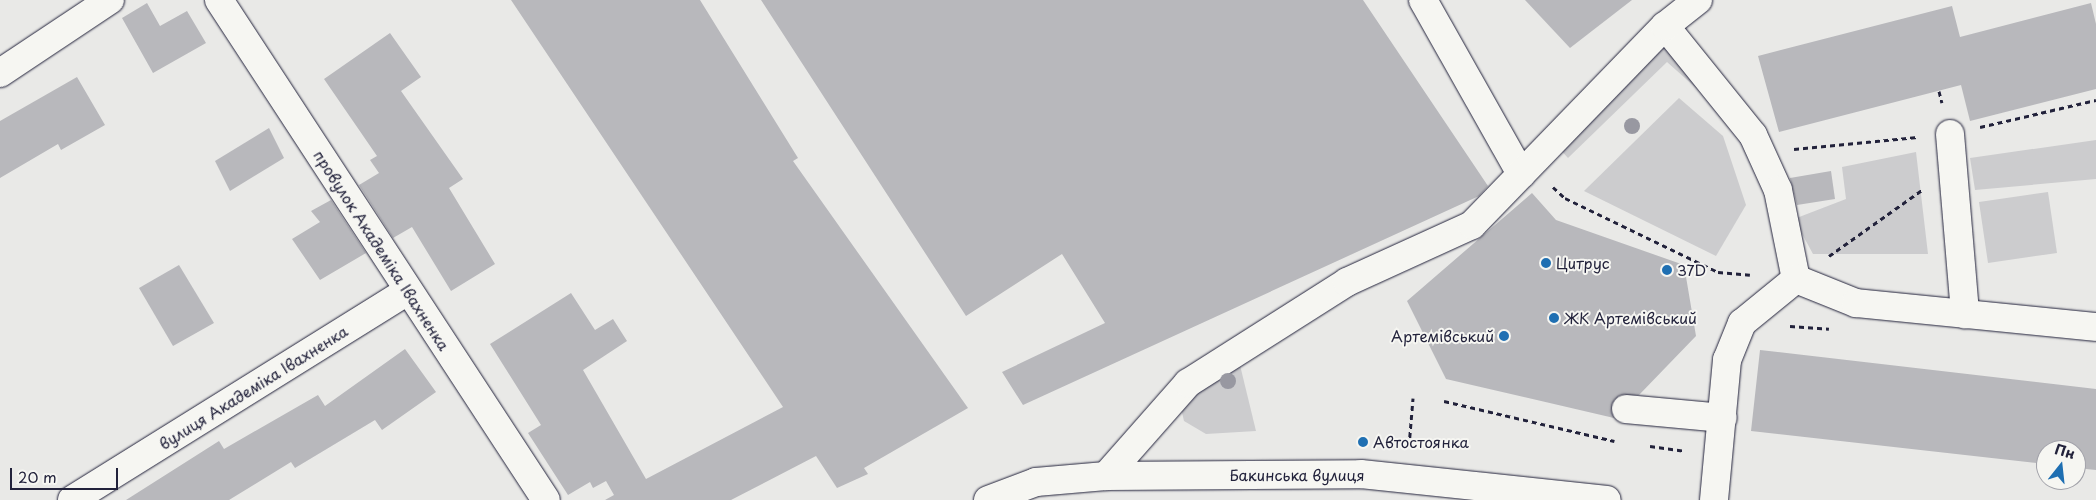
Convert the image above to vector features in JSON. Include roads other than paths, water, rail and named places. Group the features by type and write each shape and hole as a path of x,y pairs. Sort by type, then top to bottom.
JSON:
{"street":[{"path":"0,73 110,0"},
{"name":"провулок Академіка Івахненка","path":"219,0 546,500"},
{"path":"1422,0 1521,174"},
{"path":"1106,476 1188,383 1347,282 1472,225 1665,26 1698,0"},
{"path":"1665,26 1753,135 1778,190 1796,279"},
{"path":"1950,134 1965,314"},
{"path":"1796,279 1856,303 2096,327"},
{"path":"1714,500 1727,360 1742,323 1796,279"},
{"name":"вулиця Академіка Івахненка","path":"72,500 408,290"},
{"path":"1626,409 1723,418"},
{"name":"Бакинська вулиця","path":"988,500 1036,482 1106,476 1361,474 1535,497 1607,500"}],"place":[{"name":"Цитрус","path":"1546,263"},
{"name":"37D","path":"1667,270"},
{"name":"ЖК Артемівський","path":"1554,318"},
{"name":"Артемівський","path":"1504,336"},
{"name":"Автостоянка","path":"1363,442"}]}
